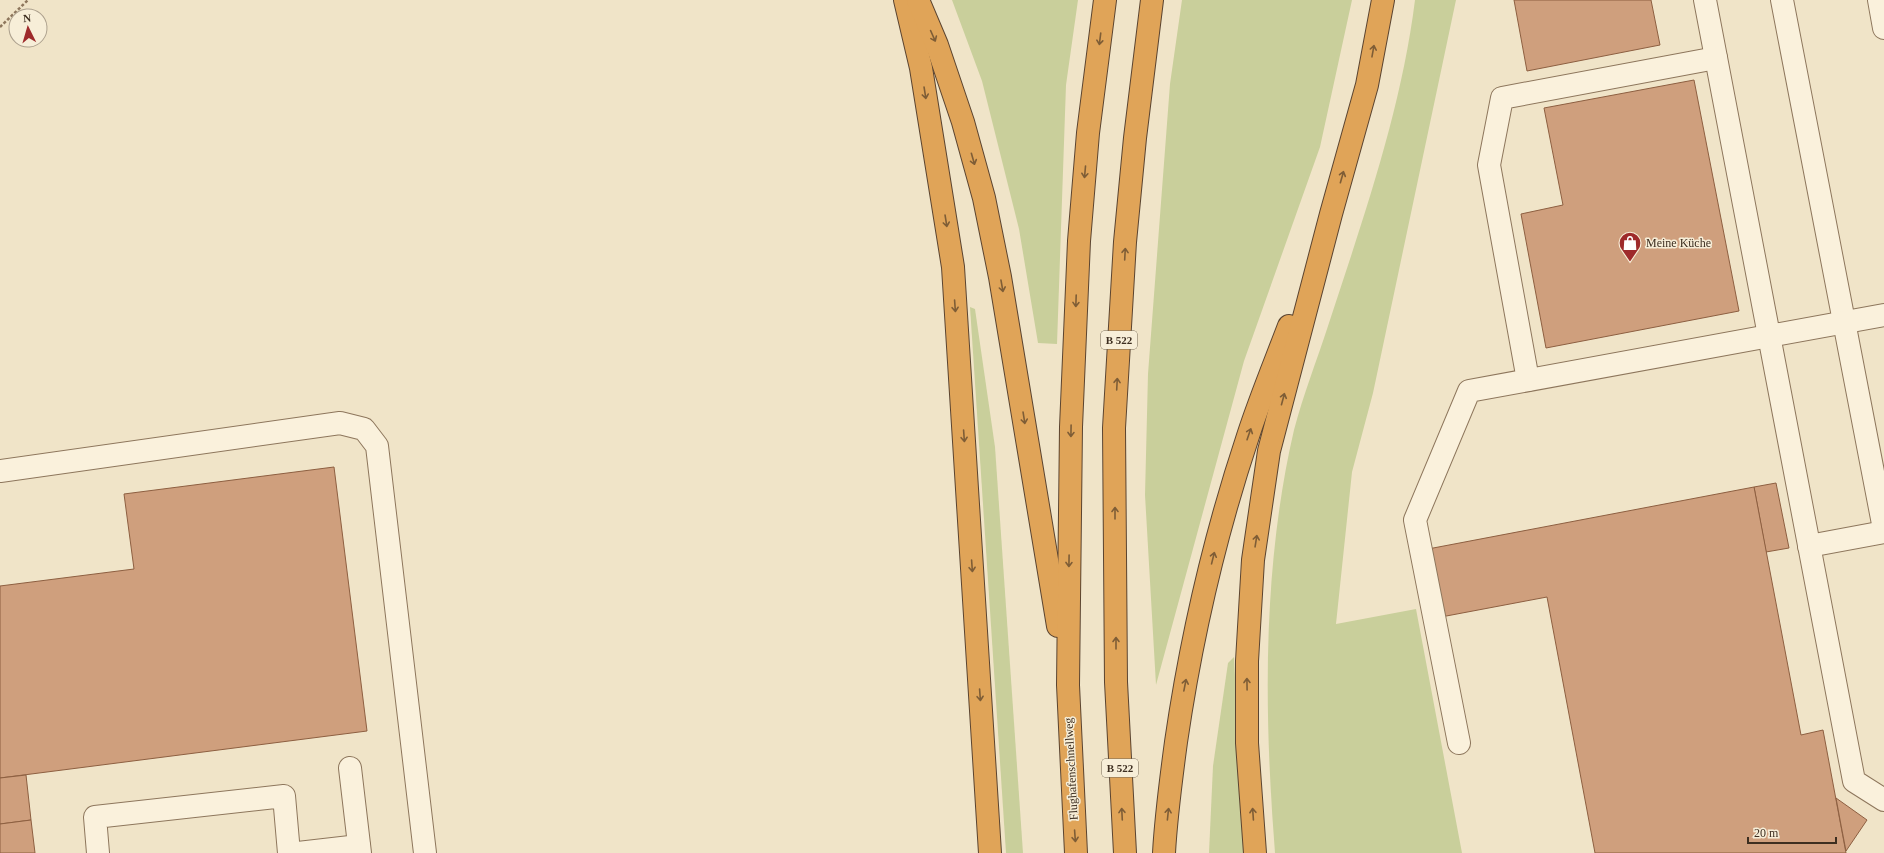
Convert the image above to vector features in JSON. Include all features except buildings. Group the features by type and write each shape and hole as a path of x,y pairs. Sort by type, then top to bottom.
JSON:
{"highway":[{"path":"905,0 922,68 953,267 990,853"},
{"path":"918,0 947,73 963,122 984,198 1016,365 1068,685"},
{"path":"1068,685 1071,427 1079,241 1088,133 1105,0"},
{"name":"B 522","path":"1125,853 1116,682 1114,428 1125,242 1135,138 1152,0"},
{"path":"1255,853 1247,742 1247,676 1253,560 1269,451 1331,214 1367,85 1383,0"},
{"path":"1164,853 1172,771 1182,704 1198,619 1220,529 1248,436 1331,214"},
{"name":"Flughafenschnellweg","path":"1068,685 1076,853"}],"street":[{"path":"1705,0 1854,781 1884,800"},
{"path":"1782,0 1884,531 1810,546"},
{"path":"1879,0 1884,28"},
{"path":"1528,380 1489,165 1502,98 1716,58"},
{"path":"1459,743 1415,520 1469,391 1884,315"},
{"path":"0,471 340,422 364,429 376,446 425,853"},
{"path":"298,853 360,850 350,768"},
{"path":"98,853 95,817 284,796 289,853"}],"path":[{"path":"0,27 28,0"}],"green space":[{"path":"952,0 1078,0 1066,85 1057,344 1038,343 1019,229 982,81"},
{"path":"1182,0 1352,0 1320,147 1244,361 1156,685 1145,495 1148,374 1170,84"},
{"path":"1415,0 1456,0 1373,393 1352,472 1336,624 1416,609 1462,853 1275,853 1269,747 1268,641 1276,535 1284,482 1294,430 1367,205 1391,124 1409,42"},
{"path":"970,307 975,309 995,447 1023,853 1006,853"},
{"path":"1234,657 1244,853 1209,853 1213,766 1228,663"}],"place":[{"name":"Meine Küche","path":"1630,262"}]}
